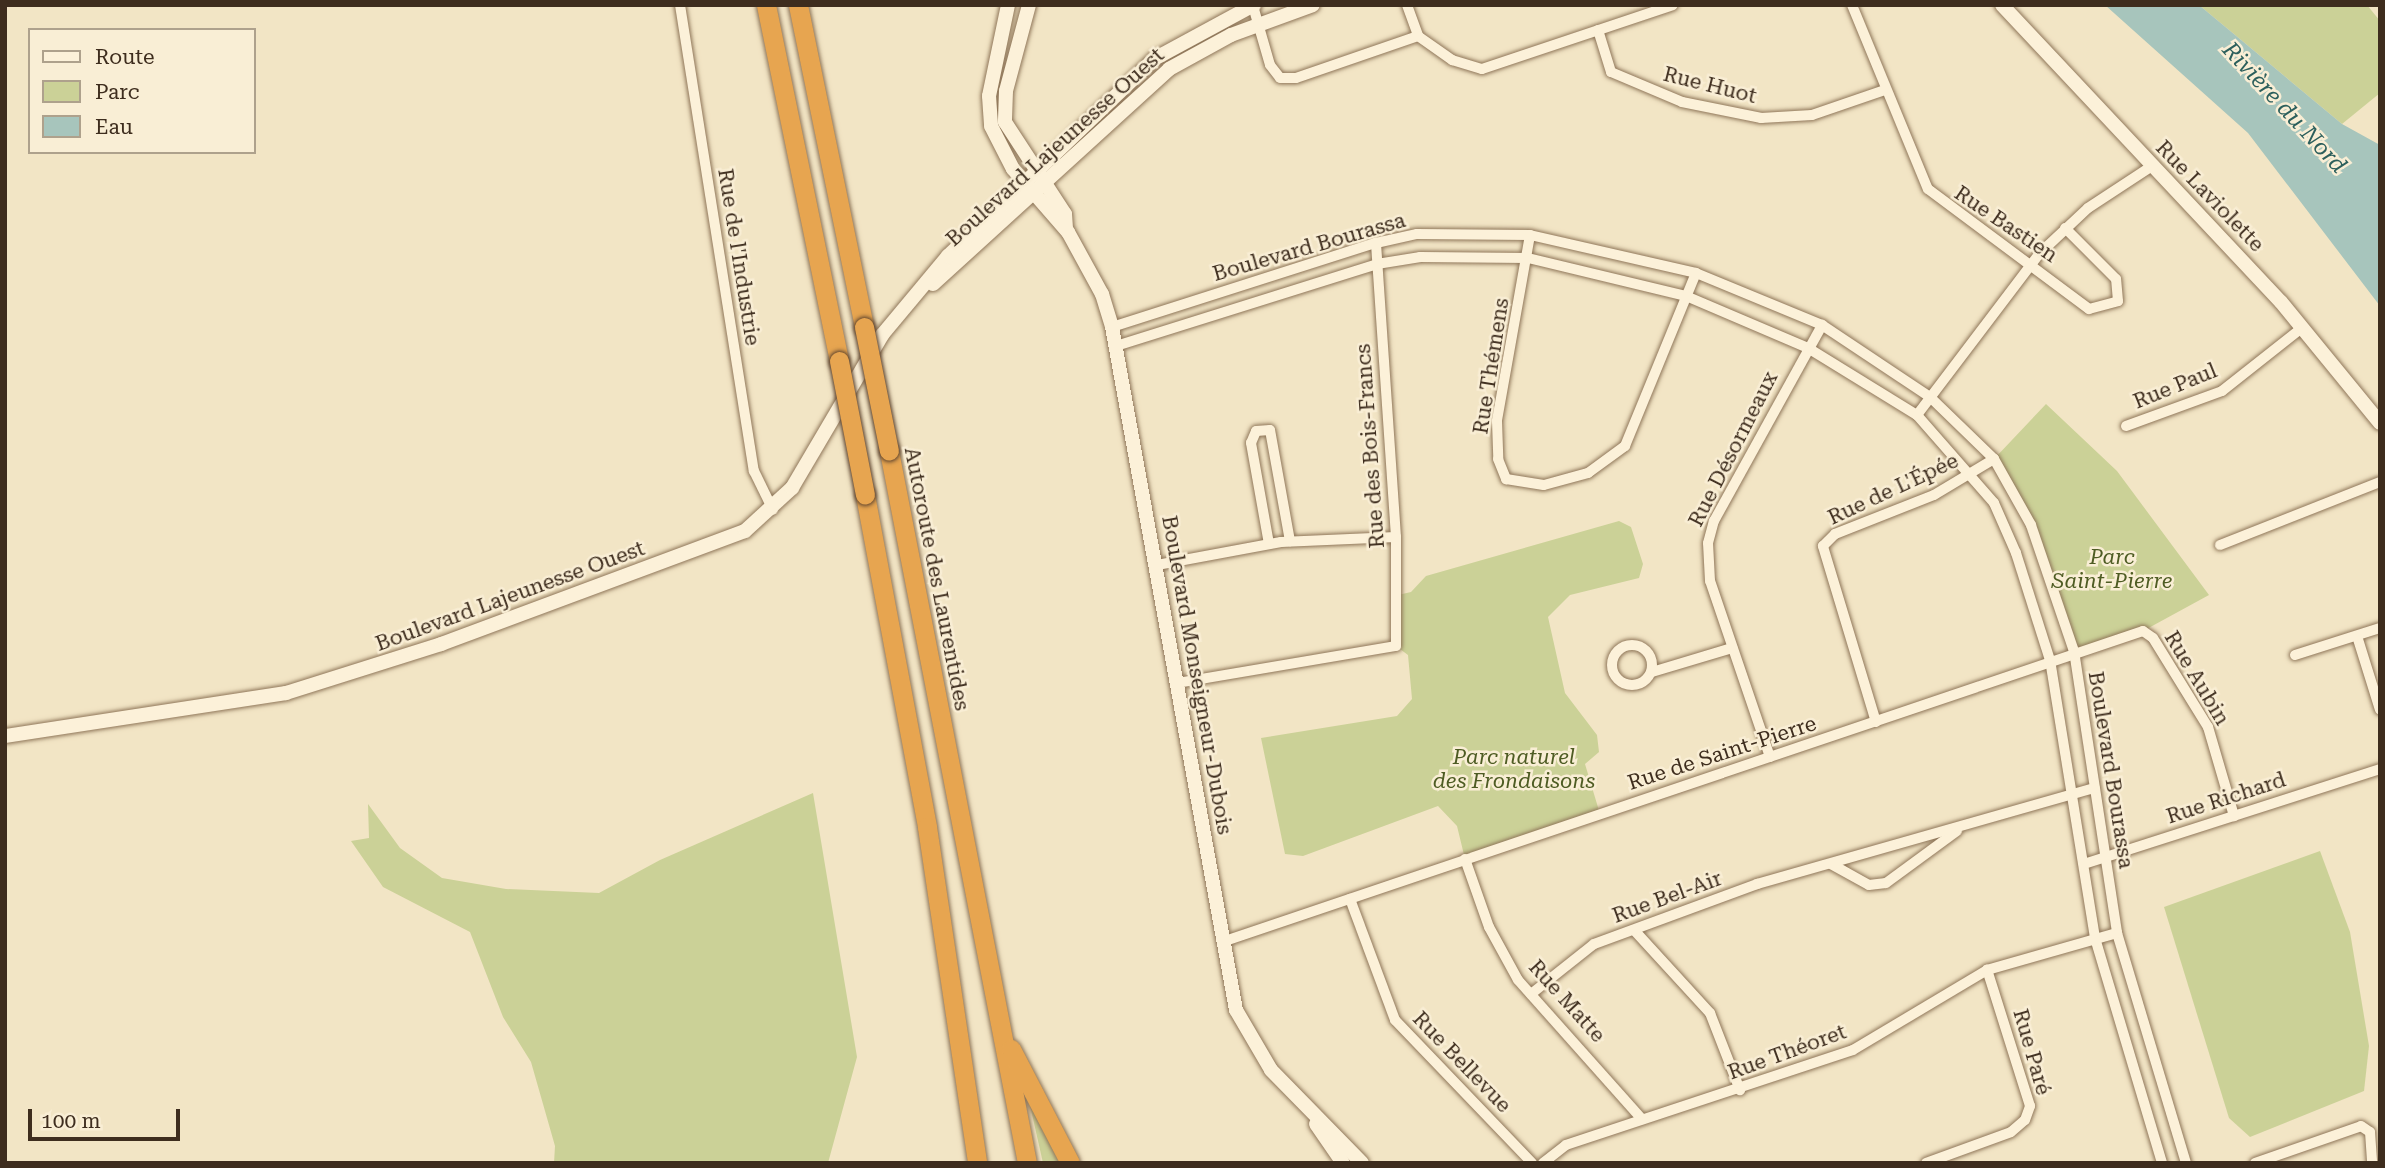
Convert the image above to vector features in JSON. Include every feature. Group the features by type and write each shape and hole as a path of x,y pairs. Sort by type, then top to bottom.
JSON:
{"highway":[{"path":"766,5 839,361 929,838 977,1163"},
{"name":"Autoroute des Laurentides","path":"798,5 889,451 1027,1163"},
{"path":"999,1022 1070,1163"},
{"path":"964,1163 969,1107"}],"street":[{"name":"Rue de l'Industrie","path":"680,5 754,471 773,510"},
{"name":"Boulevard Monseigneur-Dubois","path":"1008,5 988,112 995,139 1034,184 1065,214 1066,229 1102,295 1111,327 1157,565 1222,942 1247,1037 1310,1114 1343,1163"},
{"name":"Boulevard Monseigneur-Dubois","path":"1029,5 1003,106 1011,138 1034,184"},
{"name":"Boulevard Lajeunesse Ouest","path":"1034,184 1169,69 1258,24 1312,5"},
{"path":"1408,5 1418,36 1452,60 1482,69 1673,5"},
{"name":"Rue Bastien","path":"1852,5 1928,189 2032,262 2090,309 2118,301 2116,279 2065,228"},
{"name":"Rue Laviolette","path":"2002,5 2303,327 2380,423"},
{"name":"Boulevard Lajeunesse Ouest","path":"5,736 286,693 368,670 722,541 773,510 795,484 882,335 910,301 1034,184 1154,59 1254,6"},
{"path":"1254,6 1274,73 1288,79 1418,36"},
{"name":"Rue Huot","path":"1598,30 1611,72 1682,102 1774,117 1812,115 1885,90"},
{"path":"1917,415 2032,262 2065,228 2152,166"},
{"name":"Boulevard Bourassa","path":"1111,327 1376,243 1417,234 1530,235 1696,273 1822,325 1930,397 1994,459 2038,545 2074,651 2117,933 2186,1163"},
{"name":"Rue Thémens","path":"1530,235 1497,421 1498,459 1506,479 1544,485 1577,476 1625,446 1696,273"},
{"name":"Rue des Bois-Francs","path":"1177,683 1396,646 1396,537 1376,243"},
{"name":"Boulevard Bourassa","path":"1116,346 1377,264 1420,257 1528,258 1686,296 1808,348 1917,415 1972,473 2001,516 2016,553 2050,660 2095,939 2162,1163"},
{"name":"Rue Désormeaux","path":"1770,757 1710,581 1708,543 1714,520 1822,325"},
{"name":"Rue Paul","path":"2126,426 2222,391 2303,327"},
{"path":"1269,544 1251,443 1256,431 1270,430 1290,541"},
{"name":"Rue de L'Épée","path":"1876,722 1823,546 1835,534 1934,495 1994,459"},
{"path":"2220,545 2380,482"},
{"path":"1157,565 1290,541 1396,537"},
{"path":"2016,553 2038,545"},
{"path":"2295,655 2380,628"},
{"name":"Rue Aubin","path":"2074,651 2143,631 2153,638 2208,727 2234,816"},
{"path":"2357,636 2380,710"},
{"path":"1652,672 1732,648"},
{"name":"Rue de Saint-Pierre","path":"1222,942 1876,722 2074,651"},
{"name":"Rue Richard","path":"2084,864 2380,769"},
{"name":"Rue Bel-Air","path":"1531,994 1594,944 1831,864 2095,788"},
{"name":"Rue Bel-Air","path":"1831,864 1869,885 1886,883 1962,827"},
{"name":"Rue Matte","path":"1465,859 1489,927 1531,994 1643,1119"},
{"name":"Rue Bellevue","path":"1350,899 1395,1020 1532,1163"},
{"path":"1633,930 1710,1013 1740,1090"},
{"name":"Rue Théoret","path":"1543,1163 1566,1145 1740,1090 1853,1050 1987,971 2117,933"},
{"name":"Rue Paré","path":"1926,1163 2011,1132 2025,1120 2029,1106 1987,971"},
{"path":"2116,1010 2138,1003"},
{"name":"Boulevard Monseigneur-Dubois","path":"1310,1114 1362,1163"},
{"path":"2255,1163 2332,1132 2361,1126 2370,1132 2372,1163"}],"green space":[{"path":"2199,5 2367,5 2380,21 2380,93 2342,124"},
{"name":"Parc Saint-Pierre","path":"2046,404 2117,471 2209,595 2143,631 2074,651 2030,525 1994,459"},
{"name":"Parc naturel des Frondaisons","path":"1619,521 1631,527 1643,564 1639,578 1570,595 1548,617 1565,693 1597,735 1599,752 1585,764 1600,814 1465,859 1457,826 1438,806 1303,856 1285,854 1261,738 1397,716 1412,699 1408,655 1396,646 1398,595 1411,592 1426,576"},
{"path":"813,793 857,1057 828,1163 554,1163 555,1146 531,1062 503,1017 470,932 383,887 351,841 369,838 368,804 400,848 442,878 506,889 599,893 660,860"},
{"path":"2320,851 2350,932 2369,1046 2364,1091 2250,1137 2229,1118 2164,907"},
{"path":"1030,1105 1062,1163 1043,1163"}],"water":[{"name":"Rivière du Nord","path":"2105,5 2199,5 2342,124 2380,145 2380,306 2248,133"}]}
